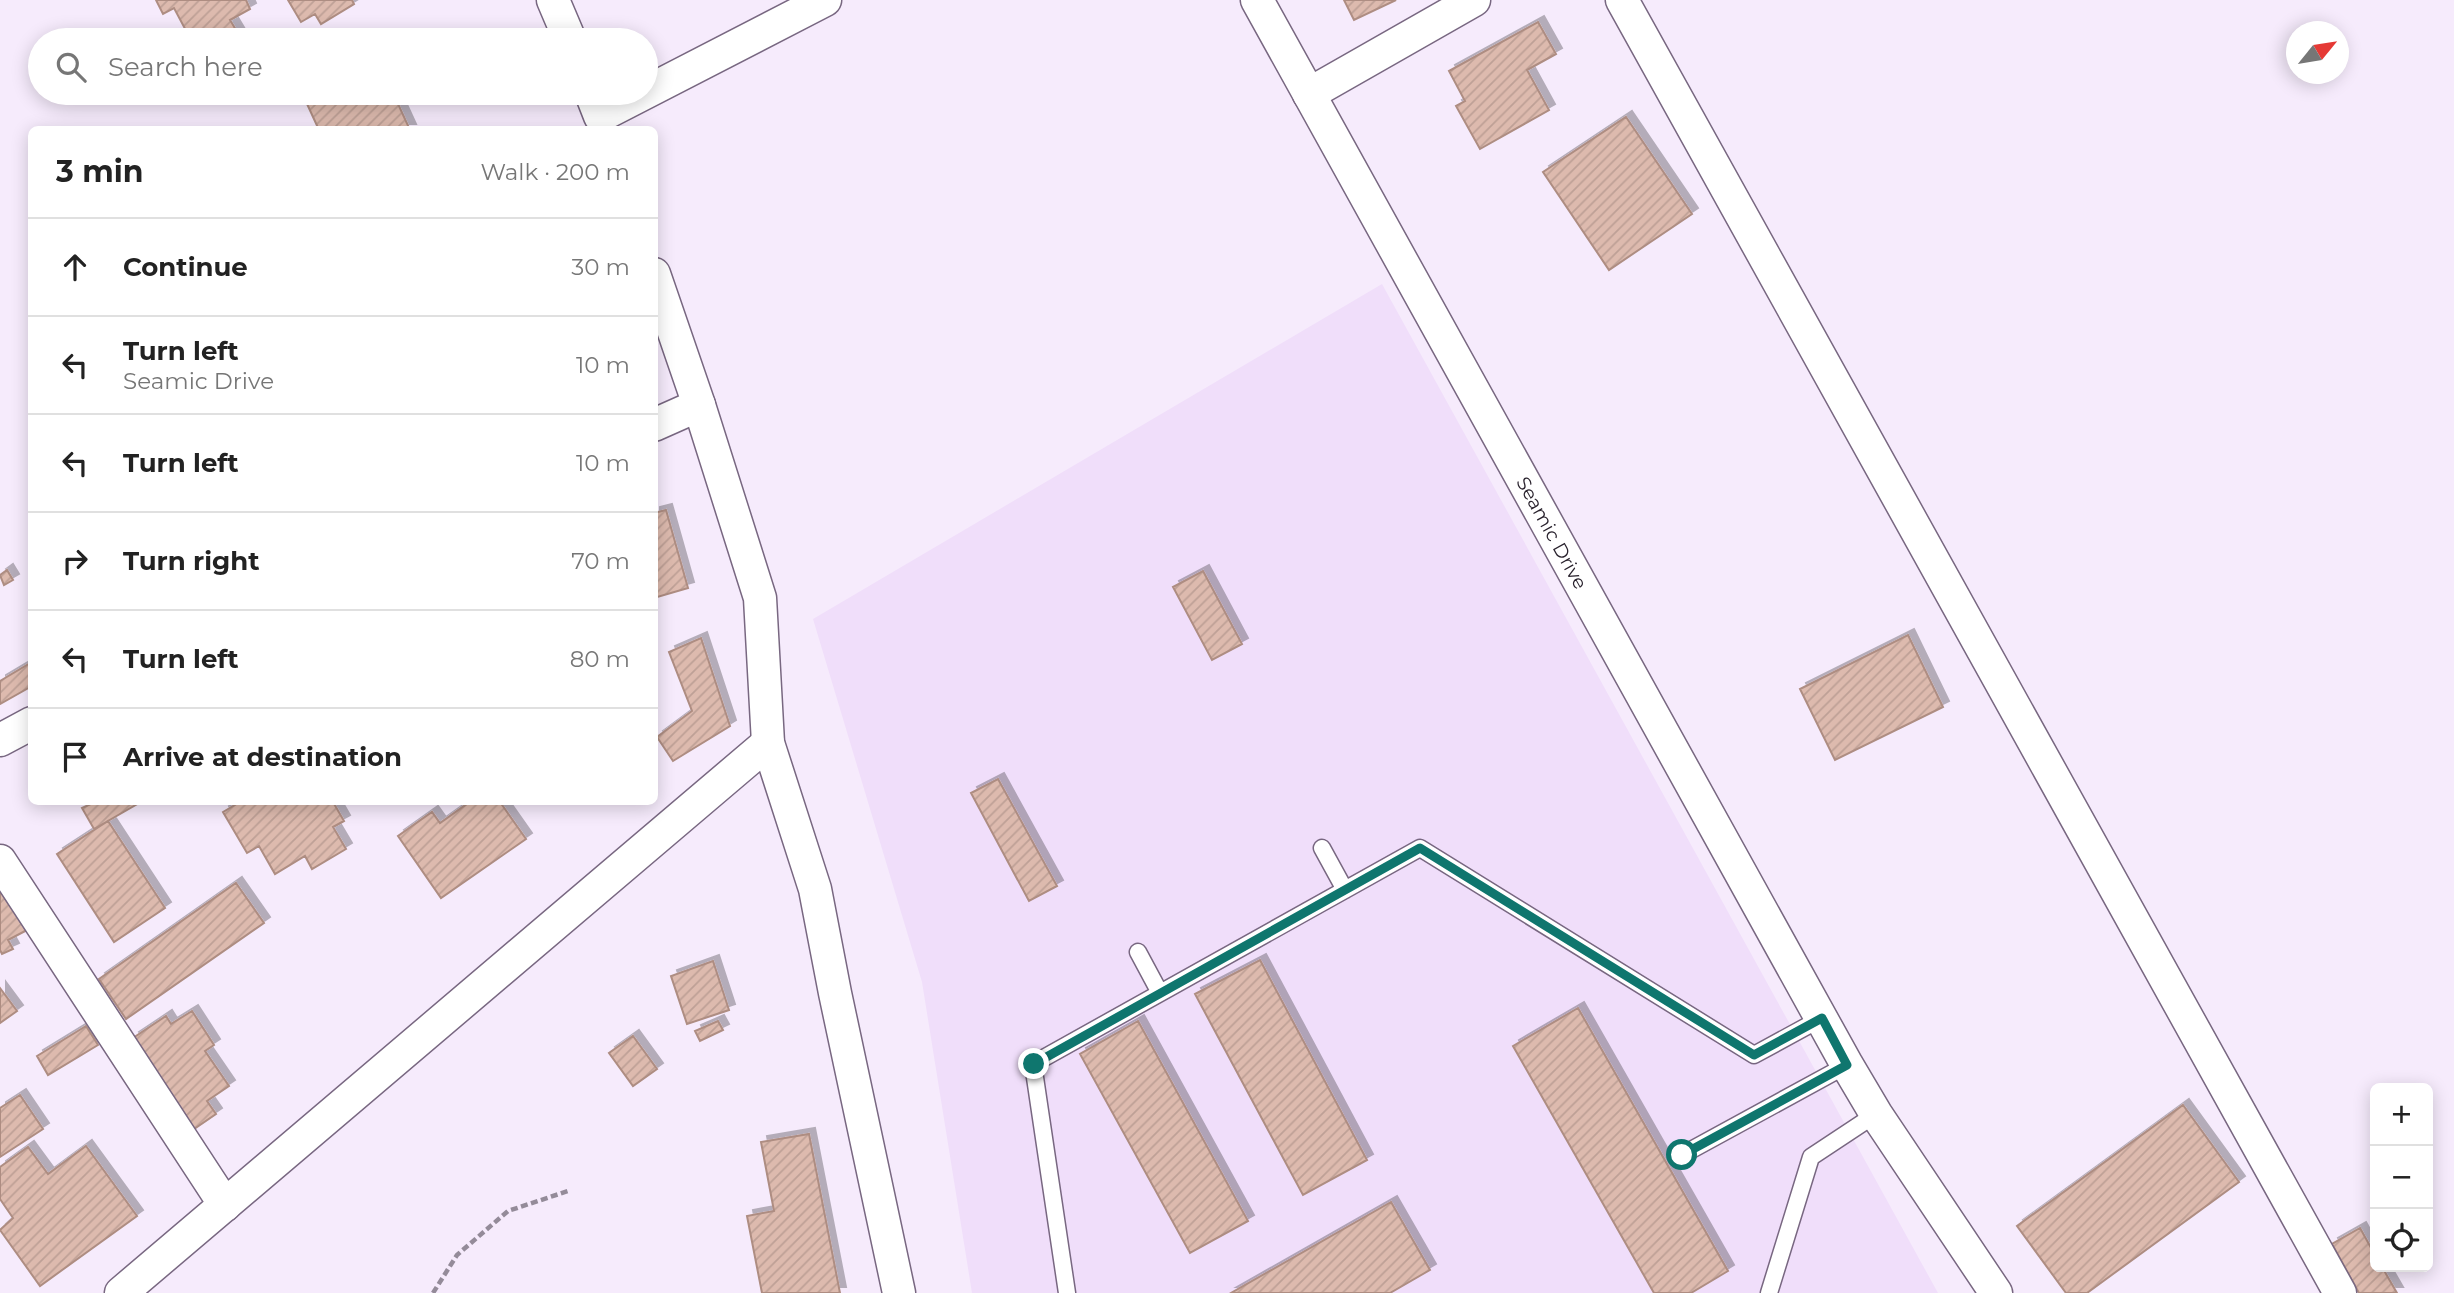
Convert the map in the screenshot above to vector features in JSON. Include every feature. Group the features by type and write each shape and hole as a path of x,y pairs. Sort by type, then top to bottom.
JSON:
{"street":[{"path":"553,0 565,28"},
{"path":"658,84 825,0"},
{"name":"Seamic Drive","path":"1257,0 1847,1065 1876,1114 1996,1293"},
{"path":"1309,94 1474,0"},
{"path":"1622,0 2340,1293"},
{"path":"599,113 615,105"},
{"path":"658,286 760,598 768,743 815,889 899,1293"},
{"path":"658,423 699,405"},
{"path":"0,740 28,725"},
{"path":"121,1293 768,743"},
{"path":"0,861 225,1205"}],"lane":[{"path":"1322,848 1345,890"},
{"path":"1067,1293 1034,1064 1420,848 1754,1055 1822,1018"},
{"path":"1138,952 1160,993"},
{"path":"1682,1155 1847,1065"},
{"path":"1769,1293 1811,1157 1876,1114"}],"path":[{"path":"433,1293 457,1255 508,1211 568,1191"}],"shaded area":[{"path":"1382,284 1938,1293 972,1293 922,982 813,619"}],"building":[{"path":"156,0 246,0 250,9 230,20 235,28 185,28 174,8 163,14"},
{"path":"288,0 352,0 354,4 321,24 315,14 301,22"},
{"path":"1344,0 1396,0 1354,20"},
{"path":"1538,22 1556,54 1527,70 1549,110 1480,149 1456,106 1465,101 1449,71"},
{"path":"308,105 399,105 408,126 317,126"},
{"path":"1626,117 1692,214 1609,270 1543,172"},
{"path":"666,510 688,588 658,597 658,512"},
{"path":"7,570 13,580 4,585 0,575"},
{"path":"1203,571 1242,644 1212,660 1173,587"},
{"path":"1908,635 1943,707 1835,760 1800,689"},
{"path":"701,638 730,726 673,761 658,736 692,711 669,652"},
{"path":"28,664 28,688 0,704 0,681"},
{"path":"998,779 1057,886 1029,901 971,793"},
{"path":"88,805 136,805 94,829 82,808"},
{"path":"235,805 335,805 344,821 333,827 346,849 312,869 305,856 275,874 259,846 247,853 223,812"},
{"path":"465,805 502,805 526,839 441,898 398,836 432,812 440,823"},
{"path":"108,821 165,908 114,942 57,854"},
{"path":"0,880 29,929 8,940 13,949 2,954 0,950"},
{"path":"236,883 264,923 126,1019 99,979"},
{"path":"1260,960 1367,1160 1303,1195 1195,994"},
{"path":"713,961 729,1010 687,1024 671,976"},
{"path":"0,988 17,1011 0,1023"},
{"path":"1578,1008 1728,1271 1691,1293 1654,1293 1513,1046"},
{"path":"192,1011 214,1045 205,1051 229,1086 207,1101 216,1114 194,1129 133,1038 166,1016 171,1024"},
{"path":"718,1021 723,1030 700,1041 695,1031"},
{"path":"1138,1021 1248,1221 1190,1253 1080,1054"},
{"path":"86,1026 98,1045 48,1075 37,1056"},
{"path":"633,1036 657,1069 633,1086 609,1053"},
{"path":"20,1095 43,1129 0,1157 0,1108"},
{"path":"2183,1105 2239,1182 2087,1293 2066,1293 2017,1226"},
{"path":"809,1134 840,1293 762,1293 747,1216 774,1211 761,1142"},
{"path":"86,1146 137,1216 40,1286 0,1230 13,1218 0,1199 0,1167 28,1147 48,1174"},
{"path":"1391,1202 1430,1270 1390,1293 1231,1293"},
{"path":"2360,1228 2370,1246 2370,1272 2385,1272 2397,1293 2359,1293 2332,1244"}],"route":[{"path":"1034,1064 1420,848 1754,1055 1822,1018 1847,1065 1682,1155"}]}
